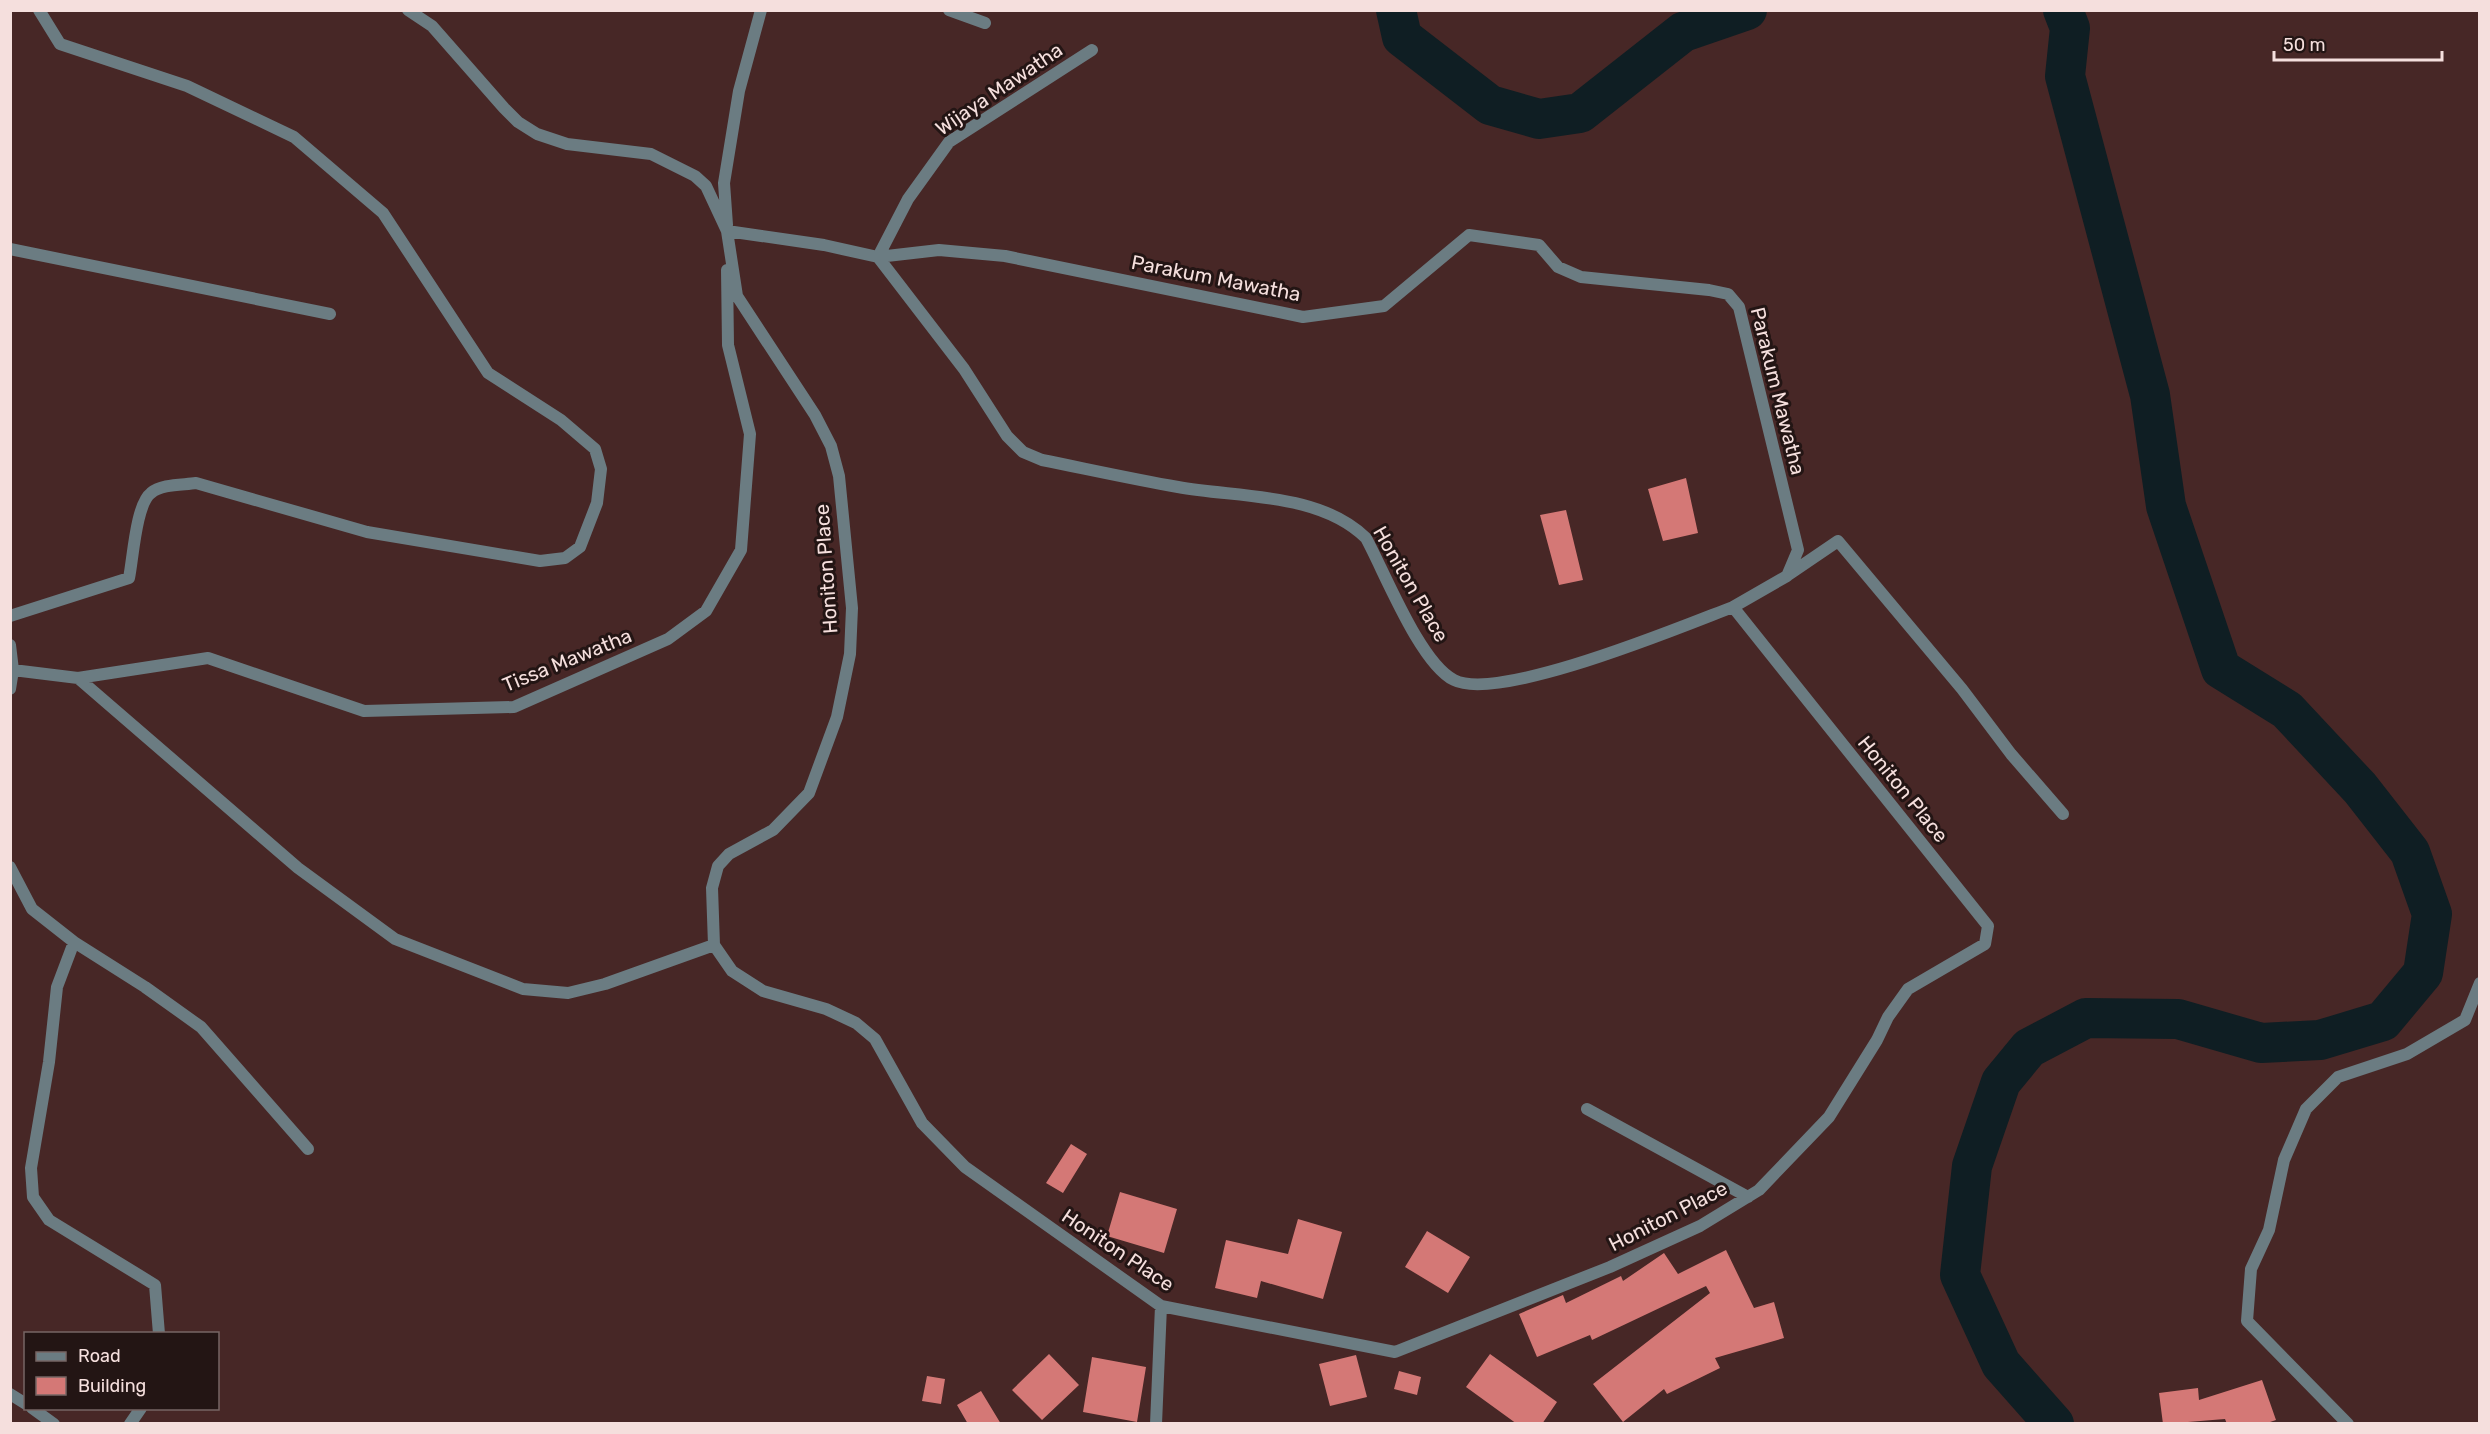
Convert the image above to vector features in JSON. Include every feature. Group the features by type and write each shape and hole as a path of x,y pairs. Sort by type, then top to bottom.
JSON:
{"street":[{"path":"10,616 129,578 141,507 151,493 168,487 196,483 367,532 540,561 565,558 580,547 597,503 601,469 595,449 561,420 488,373 382,213 294,137 187,86 60,44 39,10"},
{"name":"Honiton Place","path":"408,10 432,26 518,122 537,134 567,144 651,153 677,165 706,186 727,231 737,296 815,415 831,446 839,476 852,608 850,654 837,717 809,793 773,830 729,854 718,866 712,888 714,945 732,971 763,991 826,1009 855,1023 875,1039 922,1123 946,1150 965,1167 1161,1306 1354,1346 1395,1352 1610,1267 1700,1226 1758,1190 1829,1117 1877,1041 1888,1017 1908,989 1985,944 1988,926 1733,607 1631,647 1565,667 1503,683 1470,685 1454,680 1441,670 1420,644 1366,538 1353,525 1330,514 1290,503 1180,487 1042,460 1023,452 1007,436 964,369 878,258"},
{"path":"761,10 739,91 731,137 724,183 727,231 824,245 878,258"},
{"path":"949,10 985,23"},
{"name":"Wijaya Mawatha","path":"878,258 908,199 949,142 1092,50"},
{"name":"Tissa Mawatha","path":"12,667 78,678 207,658 364,711 514,707 668,639 706,611 741,550 750,434 728,345 727,231"},
{"name":"Parakum Mawatha","path":"878,258 939,250 1005,256 1303,317 1384,306 1469,235 1539,245 1558,267 1581,277 1728,294 1739,307 1798,549 1787,576"},
{"path":"10,249 330,314"},
{"path":"1733,607 1787,576 1838,540 1962,689 2010,754 2063,814"},
{"path":"10,645 12,667 10,688"},
{"path":"78,678 298,868 395,939 523,988 568,993 606,984 714,945"},
{"path":"10,867 32,909 74,942 145,987 201,1027 308,1149"},
{"path":"74,942 57,987 49,1062 31,1168 33,1197 50,1220 155,1285 159,1332"},
{"path":"2348,1424 2247,1321 2251,1269 2269,1230 2284,1160 2306,1109 2337,1077 2407,1054 2465,1020 2480,983"},
{"path":"1587,1109 1748,1197"},
{"path":"1156,1424 1161,1306"},
{"path":"10,1394 24,1403"},
{"path":"35,1410 54,1424"},
{"path":"130,1424 140,1410"}],"building":[{"path":"1686,478 1698,533 1663,541 1648,489"},
{"path":"1566,510 1583,580 1559,585 1540,515"},
{"path":"1071,1144 1087,1154 1063,1193 1046,1183"},
{"path":"1120,1192 1177,1209 1164,1253 1107,1236"},
{"path":"1298,1219 1342,1232 1323,1299 1261,1281 1257,1298 1215,1288 1226,1240 1288,1254"},
{"path":"1427,1231 1470,1257 1448,1293 1405,1267"},
{"path":"1726,1250 1754,1308 1774,1302 1784,1338 1715,1358 1720,1368 1667,1394 1664,1389 1623,1422 1593,1384 1710,1293 1706,1286 1592,1340 1590,1335 1537,1357 1519,1314 1563,1295 1566,1303 1621,1276 1623,1281 1664,1253 1678,1274"},
{"path":"1049,1354 1079,1385 1042,1420 1012,1390"},
{"path":"1490,1354 1557,1402 1542,1424 1517,1424 1466,1387"},
{"path":"1356,1355 1367,1397 1330,1406 1319,1364"},
{"path":"1092,1357 1146,1367 1137,1422 1083,1412"},
{"path":"1399,1371 1421,1377 1417,1395 1394,1389"},
{"path":"927,1376 945,1379 941,1404 922,1401"},
{"path":"2262,1380 2276,1420 2264,1424 2227,1424 2225,1419 2163,1424 2159,1393 2198,1388 2199,1400"},
{"path":"981,1391 1001,1424 968,1424 957,1405"}],"waterway":[{"path":"1396,10 1402,37 1490,105 1539,119 1580,113 1683,32 1747,10"},
{"path":"2054,1424 2001,1364 1960,1275 1972,1166 2001,1082 2029,1048 2086,1018 2178,1019 2261,1043 2320,1040 2383,1021 2423,973 2432,914 2410,852 2360,788 2287,710 2221,669 2166,506 2150,395 2065,76 2070,28 2063,10"}]}
